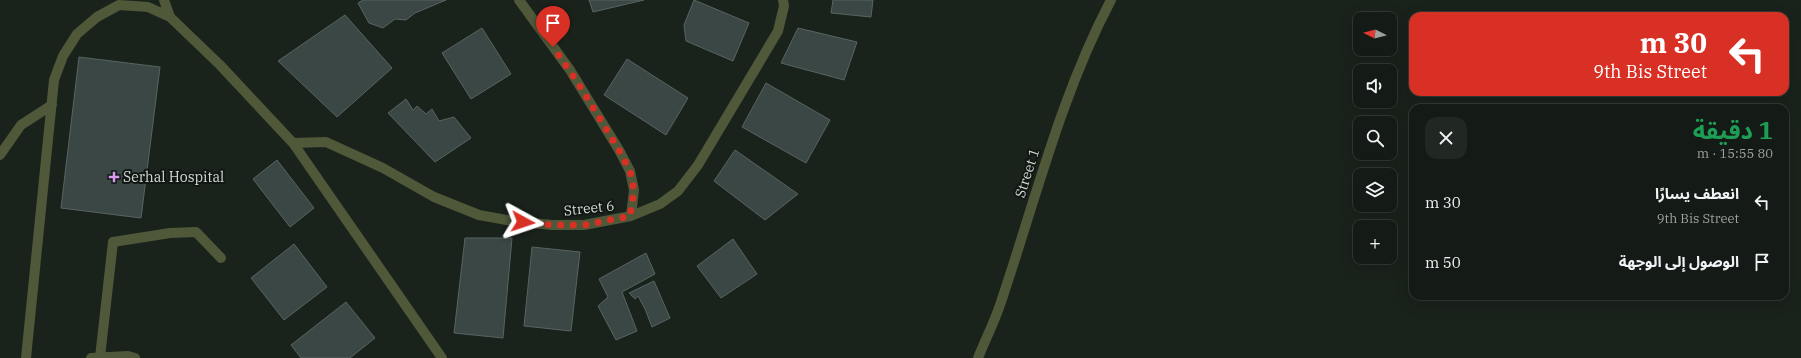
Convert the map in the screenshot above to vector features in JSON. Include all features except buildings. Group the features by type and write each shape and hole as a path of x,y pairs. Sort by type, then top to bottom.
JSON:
{"street":[{"path":"164,0 170,17"},
{"path":"519,0 570,70 619,150 630,171 634,190 630,216"},
{"name":"Street 6","path":"293,143 326,142 383,168 434,197 479,215 512,221 552,225 584,225 630,216 660,204 678,191 698,165 778,31 784,6 783,0"},
{"name":"Street 1","path":"978,358 1000,306 1042,169 1072,86 1098,25 1111,0"},
{"path":"26,358 54,80 63,56 77,34 96,17 119,5 148,7 170,17 220,65 293,143 442,358"},
{"path":"0,155 21,125 52,105"},
{"path":"135,358 128,356 95,358 113,242 155,237 170,233 196,232 221,258"}],"place":[{"name":"Serhal Hospital","path":"114,177"}],"route":[{"path":"523,222 552,225 584,225 630,216 634,190 630,171 619,150 570,70 553,47"}]}
